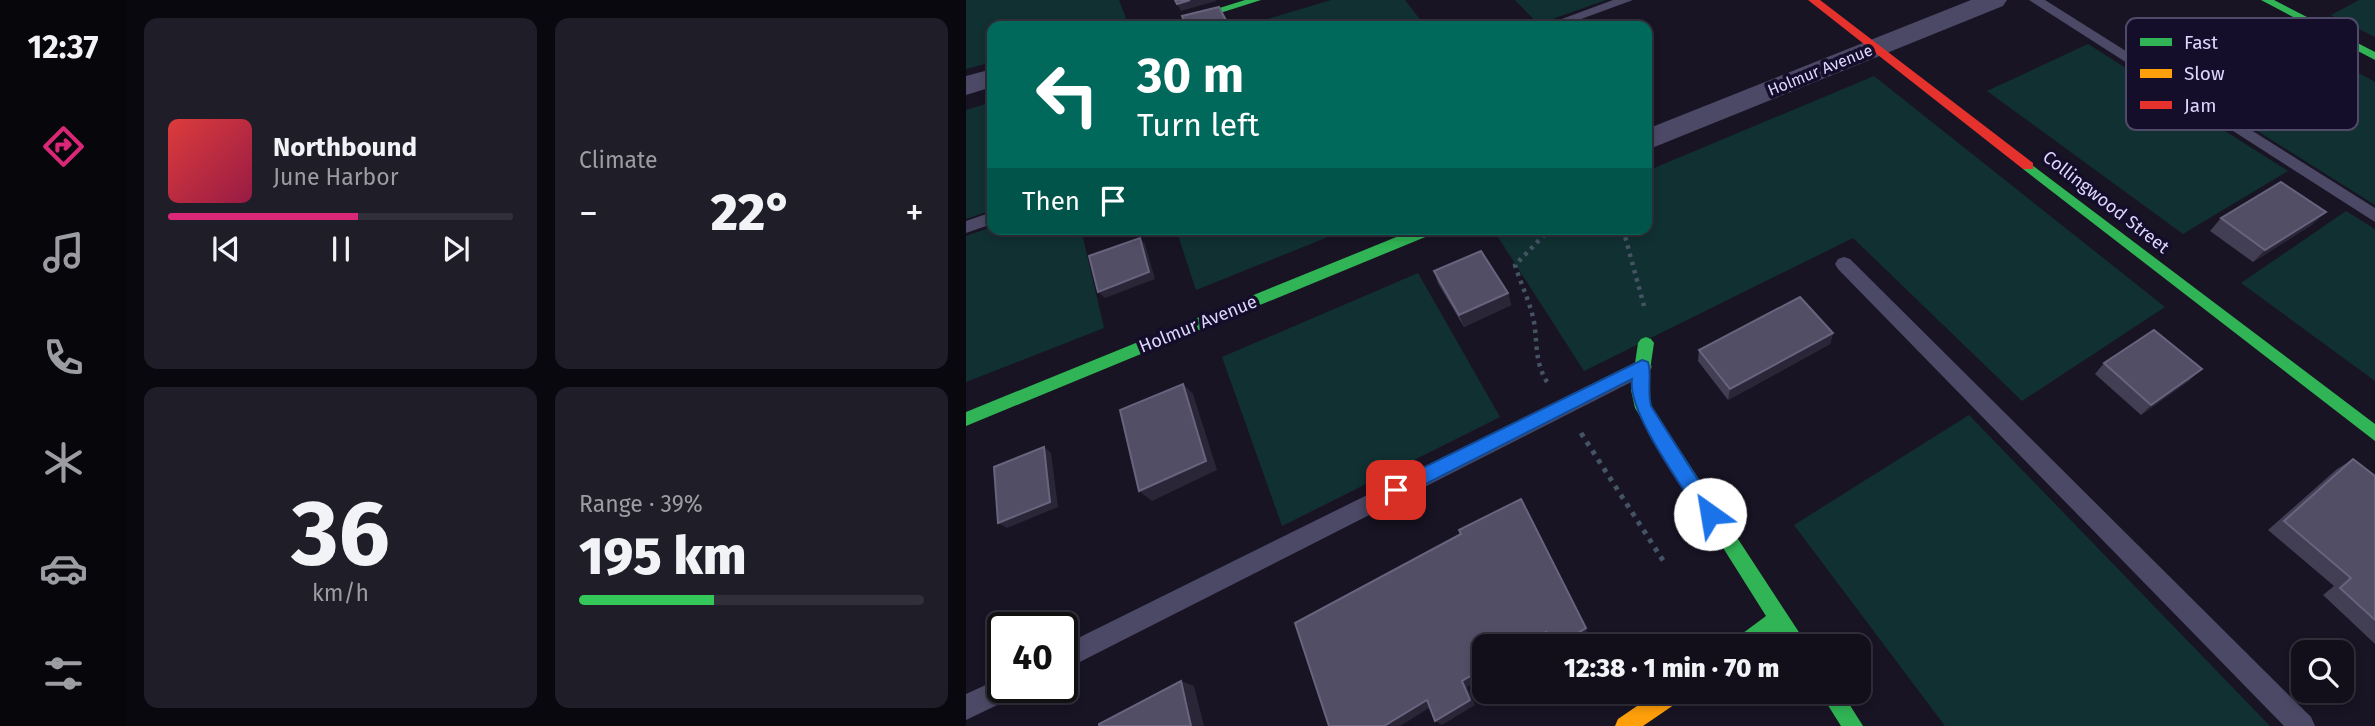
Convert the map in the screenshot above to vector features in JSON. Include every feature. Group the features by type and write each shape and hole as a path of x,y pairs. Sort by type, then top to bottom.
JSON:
{"street":[{"path":"1185,21 1256,0"},
{"name":"Collingwood Street","path":"1813,0 2375,434"},
{"name":"Holmur Avenue","path":"1652,139 1994,0"},
{"path":"2266,0 2300,18"},
{"path":"2358,48 2375,57"},
{"path":"966,86 987,80"},
{"name":"Holmur Avenue","path":"966,419 1415,235"},
{"path":"1646,343 1639,390 1643,408 1750,577 1790,634"},
{"path":"1758,634 1779,618"},
{"path":"1625,726 1657,704"},
{"path":"1838,704 1853,726"}],"lane":[{"path":"1565,21 1626,0"},
{"path":"2036,0 2126,57"},
{"path":"2240,130 2375,216"},
{"path":"966,227 987,220"},
{"path":"1844,264 2302,726"},
{"path":"1078,651 1642,367"},
{"path":"966,707 987,697"}],"path":[{"path":"1625,235 1643,301 1647,323 1646,343"}],"green space":[{"path":"966,0 1119,0 1127,21 987,21 987,63 966,69"},
{"path":"1331,0 1405,0 1421,21 1261,21"},
{"path":"1515,0 1606,0 1546,21 1535,21"},
{"path":"2359,0 2375,0 2375,37 2358,28 2358,18 2337,18 2331,15"},
{"path":"2088,44 2126,68 2126,130 2223,130 2288,171 2183,234 1987,91"},
{"path":"2358,73 2375,82 2375,205 2256,130 2358,130"},
{"path":"1874,76 2165,307 2022,401 1853,238 1584,371 1497,235 1652,235 1652,169"},
{"path":"987,104 987,212 966,219 966,110"},
{"path":"2346,211 2375,229 2375,381 2241,283"},
{"path":"987,229 987,235 1082,235 1104,328 966,382 966,236"},
{"path":"1178,235 1333,235 1196,290"},
{"path":"1418,273 1500,417 1282,526 1222,357"},
{"path":"1969,415 2270,726 1945,726 1794,525"}],"building":[{"path":"1219,7 1226,21 1184,21 1182,16"},
{"path":"2281,182 2326,212 2265,250 2221,218"},
{"path":"1140,238 1149,272 1098,292 1089,256"},
{"path":"1481,251 1508,293 1459,315 1434,271"},
{"path":"1800,297 1833,333 1730,389 1699,350"},
{"path":"2154,330 2202,369 2151,405 2104,363"},
{"path":"1183,384 1206,461 1139,491 1120,410"},
{"path":"1044,447 1050,502 998,523 994,467"},
{"path":"2353,459 2375,476 2375,620 2340,588 2351,578 2284,521"},
{"path":"1521,499 1586,628 1576,634 1472,634 1472,675 1462,681 1470,700 1435,721 1427,700 1384,726 1329,726 1295,623 1461,534 1459,530"},
{"path":"1181,681 1191,726 1099,726 1099,724"}],"traffic: fast":[{"path":"1185,21 1256,0"},
{"path":"2266,0 2300,18"},
{"path":"2358,48 2375,57"},
{"path":"2028,166 2375,434"},
{"path":"966,419 1415,235"},
{"path":"1646,343 1639,390 1643,408 1750,577 1790,634"},
{"path":"1758,634 1779,618"},
{"path":"1838,704 1853,726"}],"traffic: slow":[{"path":"1625,726 1658,704"}],"traffic: jam":[{"path":"1813,0 2028,166"}],"route":[{"path":"1396,490 1642,367 1639,398 1643,408 1710,514"}]}
